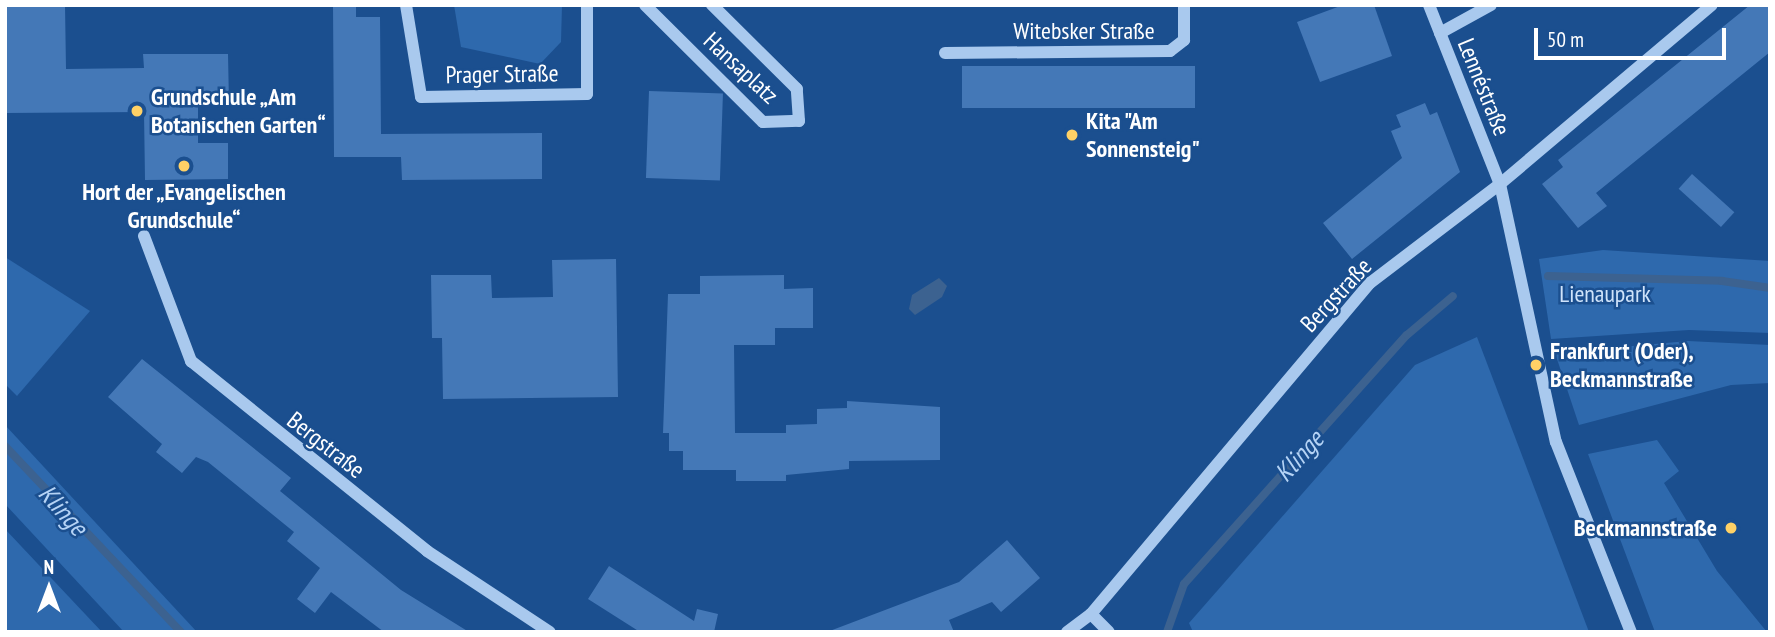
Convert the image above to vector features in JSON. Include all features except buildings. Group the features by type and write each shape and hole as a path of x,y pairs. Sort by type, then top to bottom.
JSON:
{"street":[{"name":"Prager Straße","path":"406,5 421,96 587,94 587,5"},
{"name":"Hansaplatz","path":"645,5 764,122 799,121 797,89 712,5"},
{"name":"Witebsker Straße","path":"945,53 1170,51 1184,40 1184,5"},
{"name":"Lennéstraße","path":"1429,5 1500,184"},
{"path":"1440,33 1491,5"},
{"name":"Bergstraße","path":"1067,632 1091,614 1370,283 1500,184 1712,5"},
{"path":"1500,184 1556,442 1631,632"},
{"name":"Bergstraße","path":"144,236 191,361 427,551 550,632"},
{"path":"1091,614 1109,632"}],"green space":[{"path":"454,5 562,5 561,42 540,64 461,47"},
{"name":"Lienaupark","path":"1603,250 1770,261 1770,333 1689,330 1551,339 1539,259"},
{"path":"5,257 90,311 17,396 5,384"},
{"path":"1477,337 1589,632 1193,632 1189,623 1415,365"},
{"path":"1688,341 1770,345 1770,383 1731,385 1579,425 1555,353"},
{"path":"5,425 197,632 124,632 5,504"},
{"path":"1657,440 1679,471 1664,483 1717,571 1767,632 1655,632 1588,454"},
{"path":"5,529 102,632 5,632"}],"shaded area":[{"path":"939,278 947,286 942,297 915,315 909,309 912,295"}],"waterway":[{"name":"Klinge","path":"1548,276 1722,281 1770,288"},
{"name":"Klinge","path":"1167,632 1184,584 1407,335 1453,296"},
{"name":"Klinge","path":"5,446 181,632"}],"place":[{"name":"Grundschule „Am Botanischen Garten“","path":"137,111"},
{"name":"Kita \"Am Sonnensteig\"","path":"1072,135"},
{"name":"Hort der „Evangelischen Grundschule“","path":"184,166"},
{"name":"Frankfurt (Oder), Beckmannstraße","path":"1536,365"},
{"name":"Beckmannstraße","path":"1731,528"}]}
